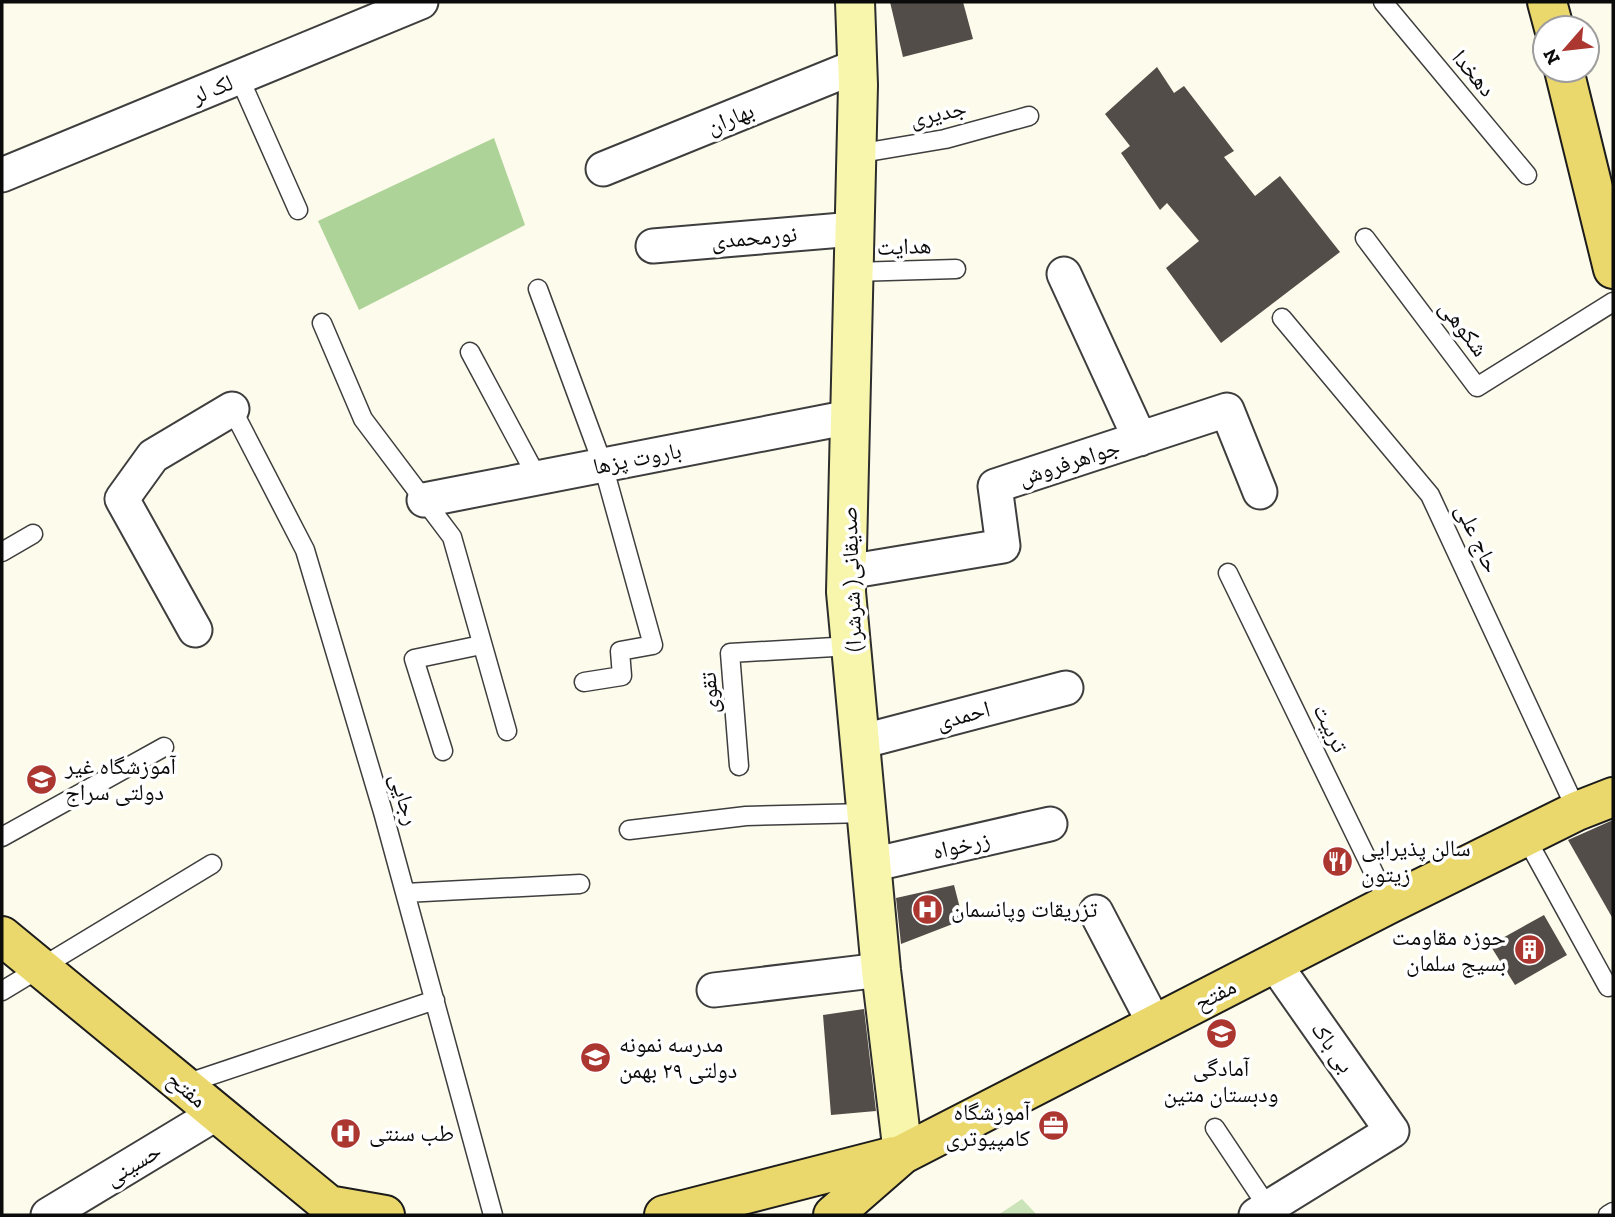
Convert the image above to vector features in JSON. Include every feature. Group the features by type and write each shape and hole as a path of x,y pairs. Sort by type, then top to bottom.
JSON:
{"main road":[{"path":"1567,84 1613,269"},
{"name":"مفتح","path":"833,1215 903,1154 1389,905 1577,811 1613,797"},
{"name":"مفتح","path":"2,936 335,1210 385,1215"},
{"path":"664,1215 903,1154"}],"street":[{"name":"لک لر","path":"2,175 421,2"},
{"name":"(شرشرا )صدیقانی","path":"855,2 856,154 847,572 851,646 881,970 903,1154"},
{"name":"بهاران","path":"603,169 857,66"},
{"name":"نورمحمدی","path":"653,246 854,229"},
{"path":"1064,274 1140,439"},
{"path":"195,630 122,499 153,456 232,409"},
{"name":"جواهرفروش","path":"847,572 1003,546 995,486 1227,410 1260,492"},
{"name":"باروت پزها","path":"424,500 850,417"},
{"name":"احمدی","path":"860,742 1066,688"},
{"name":"زرخواه","path":"871,865 1050,824"},
{"path":"1096,912 1155,1025"},
{"name":"بی باک","path":"1266,1213 1392,1131 1274,963"},
{"path":"714,990 881,970"},
{"name":"حسینی","path":"57,1213 217,1113"}],"lane":[{"name":"دهخدا","path":"1383,2 1527,175"},
{"path":"239,78 298,210"},
{"name":"جدیری","path":"856,154 945,139 1029,116"},
{"name":"شکوهی","path":"1365,238 1478,387 1613,302"},
{"name":"هدایت","path":"853,272 956,269"},
{"path":"538,289 603,465 653,645 620,652 622,676 584,682"},
{"name":"حاج علی","path":"1282,318 1430,495 1577,811"},
{"path":"322,323 363,419 452,537 507,731"},
{"path":"470,352 537,477"},
{"name":"رجایی","path":"232,409 305,550 405,893 492,1215"},
{"path":"2,552 33,534"},
{"name":"تربیت","path":"1228,573 1389,905"},
{"path":"443,751 414,659 481,645"},
{"name":"تقوی","path":"738,766 730,653 851,646"},
{"path":"2,837 164,747"},
{"path":"629,830 746,816 867,813"},
{"path":"1526,838 1608,987"},
{"path":"2,991 212,864"},
{"path":"405,893 580,884"},
{"path":"182,1085 435,1000"},
{"path":"1215,1128 1266,1213"},
{"path":"1608,1215 1613,1212"}],"green space":[{"path":"494,138 525,225 359,310 318,221"},
{"path":"1022,1199 1037,1215 998,1215"}],"building":[{"path":"890,2 963,2 973,39 903,57"},
{"path":"1157,67 1174,93 1184,86 1234,151 1224,157 1255,196 1280,176 1340,252 1221,343 1166,268 1199,241 1167,203 1160,210 1121,153 1130,146 1105,114"},
{"path":"1613,820 1613,919 1568,840"},
{"name":"تزریقات وپانسمان","path":"954,885 963,920 901,944 896,898"},
{"name":"حوزه مقاومت بسیج سلمان","path":"1544,915 1567,955 1515,985 1490,945"},
{"path":"864,1009 876,1111 831,1115 823,1015"}],"place":[{"name":"آموزشگاه غیر دولتی سراج","path":"42,779"},
{"name":"سالن پذیرایی زیتون","path":"1338,861"},
{"name":"تزریقات وپانسمان","path":"928,909"},
{"name":"حوزه مقاومت بسیج سلمان","path":"1529,950"},
{"name":"آمادگی ودبستان متین","path":"1221,1034"},
{"name":"مدرسه نمونه دولتی ۲۹ بهمن","path":"596,1057"},
{"name":"آموزشگاه کامپیوتری","path":"1053,1125"},
{"name":"طب سنتی","path":"346,1133"}]}
